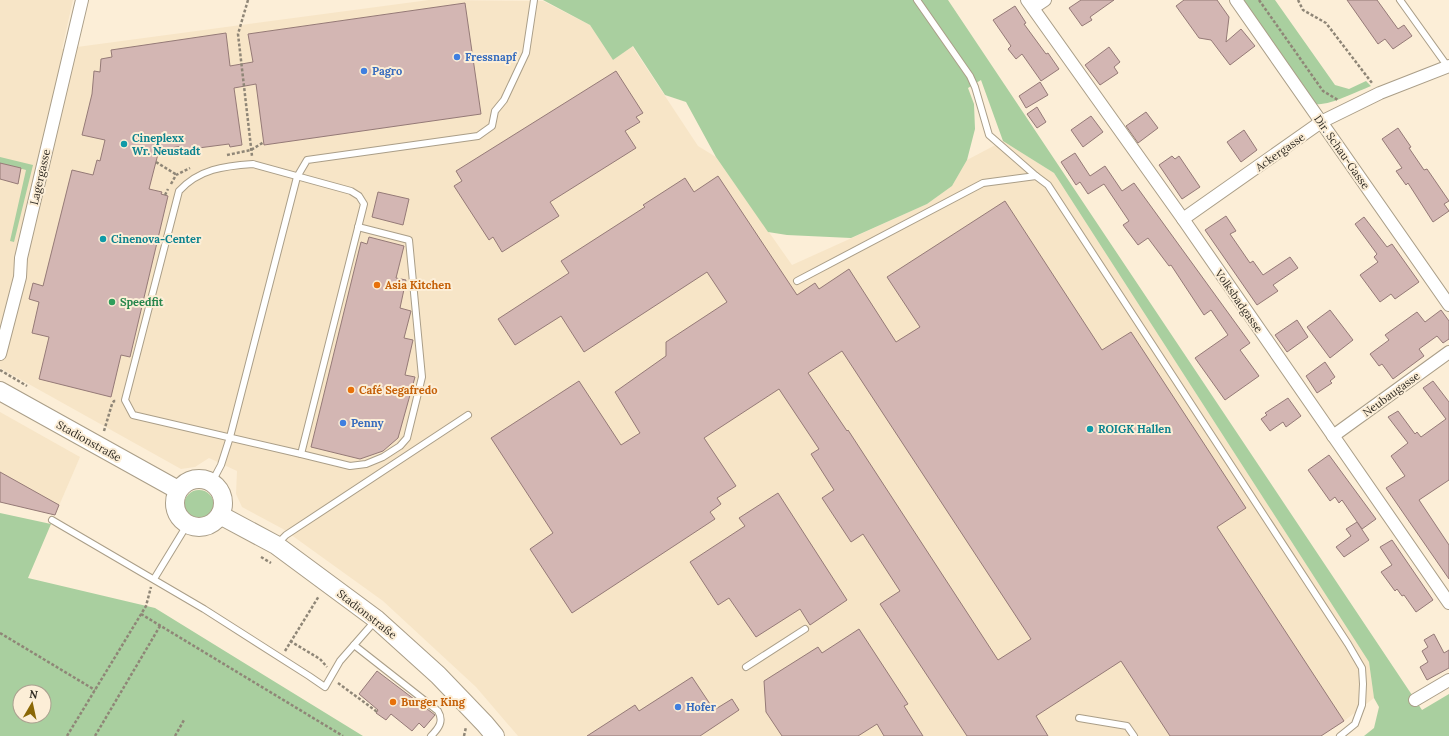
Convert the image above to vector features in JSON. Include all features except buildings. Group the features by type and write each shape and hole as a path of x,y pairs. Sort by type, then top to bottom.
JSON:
{"street":[{"name":"Lagergasse","path":"0,354 20,277 21,258 82,0"},
{"path":"1030,4 1045,0"},
{"name":"Dir. Schau-Gasse","path":"1236,0 1449,305"},
{"name":"Volksbadgasse","path":"1030,4 1183,219 1449,603"},
{"name":"Ackergasse","path":"1183,219 1322,122 1380,93 1448,66"},
{"name":"Neubaugasse","path":"1333,436 1449,352"},
{"name":"Stadionstraße","path":"0,391 178,490"},
{"path":"203,479 212,482 219,489 223,498 223,508 220,516 215,522 205,527 194,528 186,525 179,518 175,509 174,500 178,490 184,484 192,480 203,479"},
{"name":"Stadionstraße","path":"220,516 276,545 376,619 438,675 495,736"},
{"path":"1415,700 1449,680"}],"lane":[{"path":"212,482 221,465 230,437 297,176 307,160 478,136 492,126 495,111 504,100 526,53 534,0"},
{"path":"917,0 970,76 975,87 989,135 1048,185 1348,644 1362,668 1362,705 1356,724 1340,736"},
{"path":"1400,0 1448,66"},
{"path":"301,454 358,227 364,204 359,196 351,191 253,164 228,166 210,170 188,182 179,191 126,400 133,415 350,466 366,464 383,457 400,446 407,438 422,377 409,240 358,227"},
{"path":"797,281 983,183 1036,176"},
{"path":"276,545 286,535 468,415"},
{"path":"52,520 216,616 325,688 340,661 376,619"},
{"path":"154,579 186,525"},
{"path":"746,667 805,629"},
{"path":"354,645 438,711 440,715 440,725 431,736"},
{"path":"1080,718 1127,726 1134,736"}],"path":[{"path":"248,0 238,34 253,164"},
{"path":"1259,0 1323,91 1350,108"},
{"path":"1298,0 1303,10 1326,23 1380,93"},
{"path":"251,150 264,142"},
{"path":"156,162 188,182"},
{"path":"104,431 114,401 126,400"},
{"path":"67,736 146,606 154,579"},
{"path":"280,658 319,596"},
{"path":"141,614 343,736"},
{"path":"95,736 160,626"},
{"path":"0,633 95,690"},
{"path":"176,736 184,720"},
{"path":"464,736 466,727"}],"shaded area":[{"path":"0,0 73,0 62,49 429,0 543,1 590,25 613,60 632,46 698,146 716,157 792,265 927,204 952,186 967,160 1003,141 1054,173 1369,662 1374,698 1344,721 1321,736 518,736 476,687 383,601 283,529 242,507 236,494 237,471 209,458 195,467 181,469 0,368"},
{"path":"0,412 80,457 55,515 0,502"}],"green space":[{"path":"543,0 948,0 1422,710 1449,694 1449,736 1364,736 1374,728 1379,707 1374,698 1369,662 1054,173 1003,141 981,80 968,88 974,104 975,129 967,160 952,186 927,204 851,238 787,235 768,232 716,157 686,102 665,95 633,46 613,60 590,25"},
{"path":"1243,0 1275,0 1335,85 1349,89 1366,81 1371,86 1336,101 1316,104"},
{"path":"0,157 33,165 14,242 10,241 26,170 0,163"},
{"path":"199,490 210,494 214,505 210,516 199,520 188,516 184,505 188,494"},
{"path":"0,513 51,524 28,578 155,608 363,736 0,736"}],"place":[{"name":"Fressnapf","path":"457,57"},
{"name":"Pagro","path":"364,71"},
{"name":"Cineplexx Wr. Neustadt","path":"124,144"},
{"name":"Cinenova-Center","path":"103,239"},
{"name":"Asia Kitchen","path":"377,285"},
{"name":"Speedfit","path":"112,302"},
{"name":"Café Segafredo","path":"351,390"},
{"name":"Penny","path":"343,423"},
{"name":"ROIGK Hallen","path":"1090,429"},
{"name":"Burger King","path":"393,702"},
{"name":"Hofer","path":"678,707"}]}
